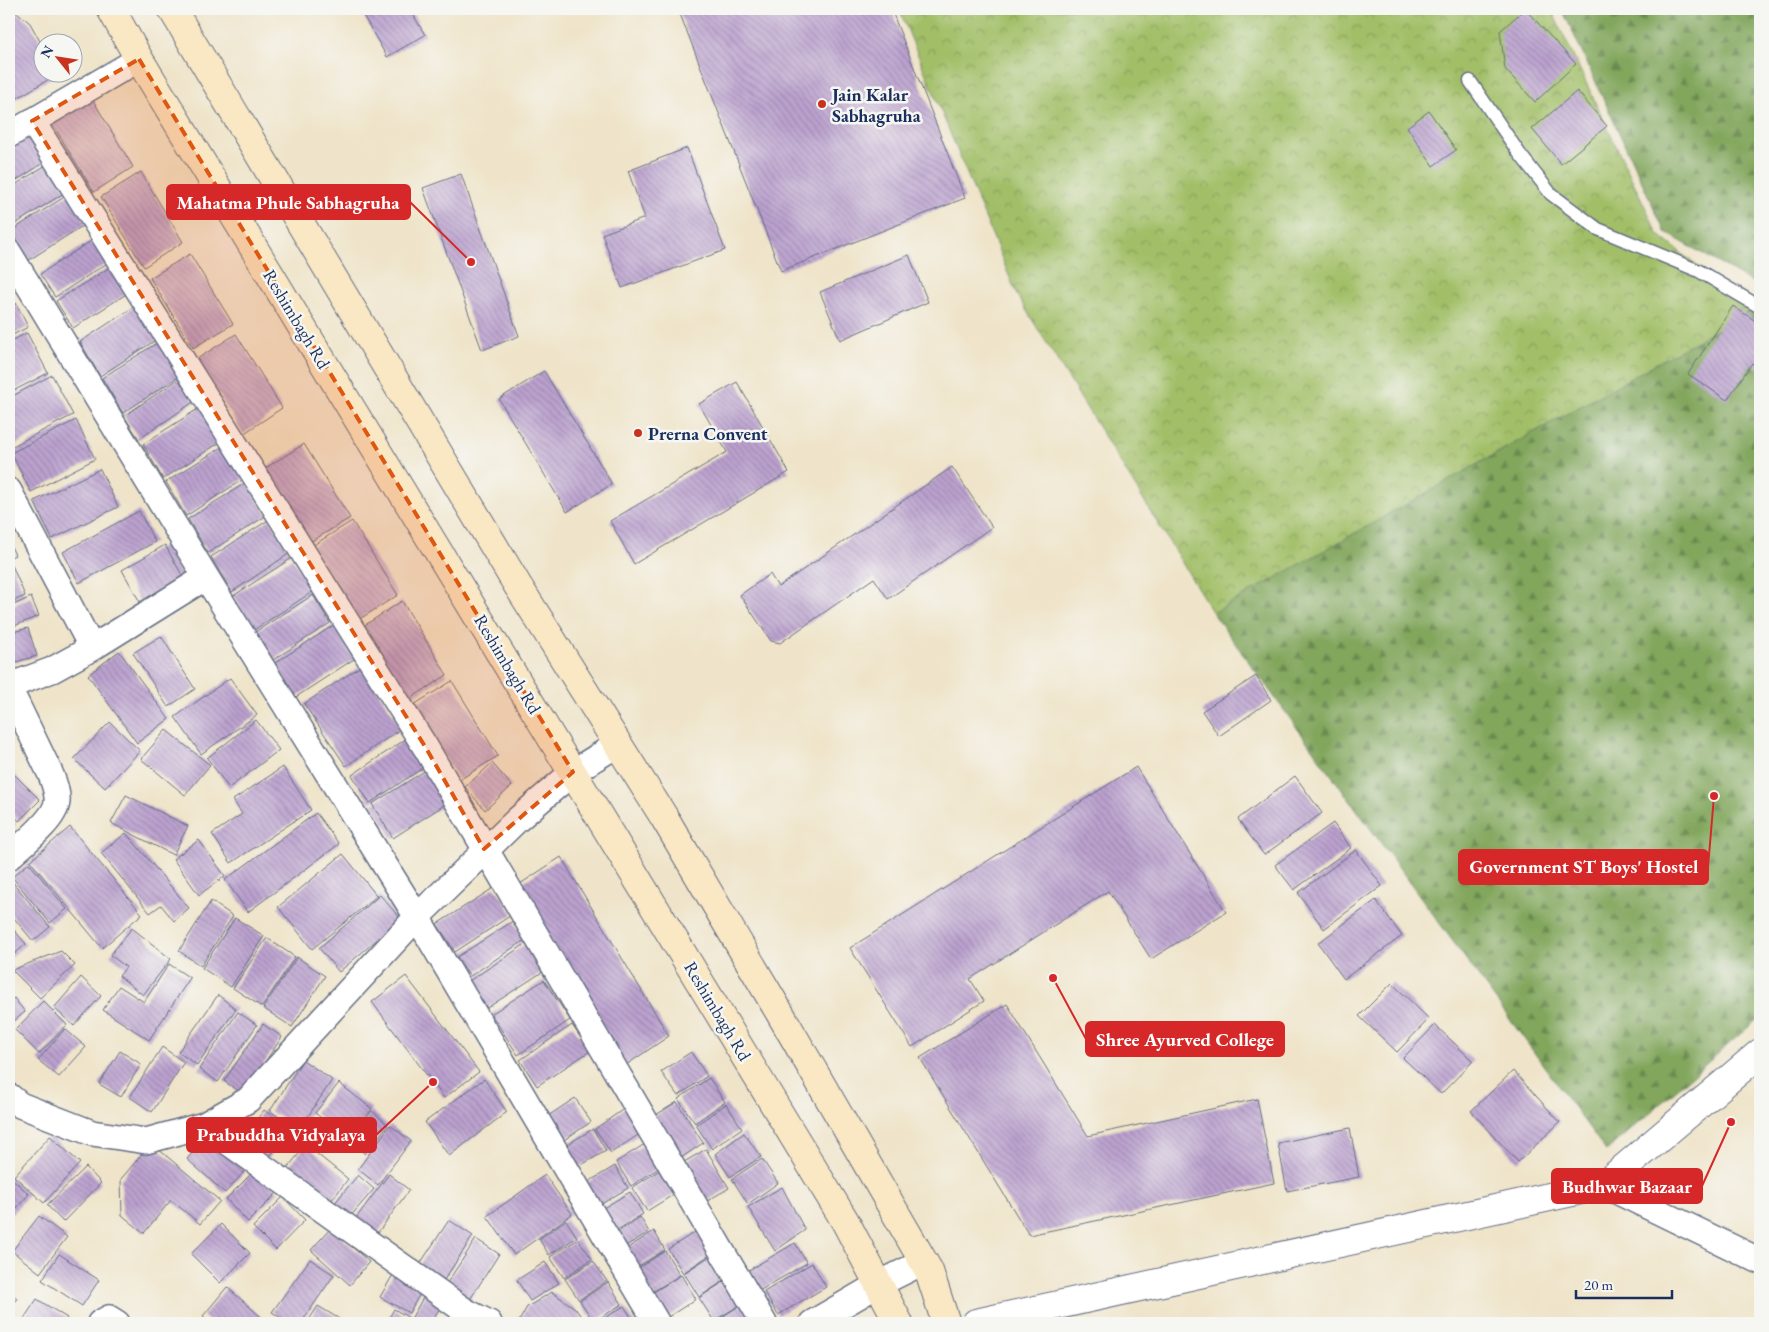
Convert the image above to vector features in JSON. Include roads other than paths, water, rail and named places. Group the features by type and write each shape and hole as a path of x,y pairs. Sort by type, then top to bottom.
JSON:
{"main road":[{"name":"Reshimbagh Rd","path":"111,9 139,59 845,1221 898,1323"},
{"path":"172,9 518,586 698,875 929,1271 946,1323"}],"street":[{"path":"9,134 139,59"},
{"path":"32,120 426,748 764,1323"},
{"path":"9,252 206,577 417,917 657,1323"},
{"path":"9,491 92,648"},
{"path":"9,857 48,820 58,803 51,775 9,687 52,670 92,648 206,577"},
{"path":"9,1096 20,1105 92,1133 146,1141 204,1125 248,1100 417,917 484,849 573,772 618,744"},
{"path":"976,1323 1604,1185 1760,1053"},
{"path":"204,1125 465,1310 490,1323"},
{"path":"1604,1185 1760,1261"},
{"path":"812,1323 879,1284 923,1262"},
{"path":"100,1323 108,1318 117,1323"}],"lane":[{"path":"1470,81 1519,153 1551,194 1598,229 1699,271 1760,307"}],"place":[{"name":"Jain Kalar Sabhagruha","path":"822,104"},
{"name":"Mahatma Phule Sabhagruha","path":"471,262"},
{"name":"Prerna Convent","path":"638,433"},
{"name":"Government ST Boys' Hostel","path":"1714,796"},
{"name":"Shree Ayurved College","path":"1053,978"},
{"name":"Prabuddha Vidyalaya","path":"433,1082"},
{"name":"Budhwar Bazaar","path":"1731,1122"}]}
